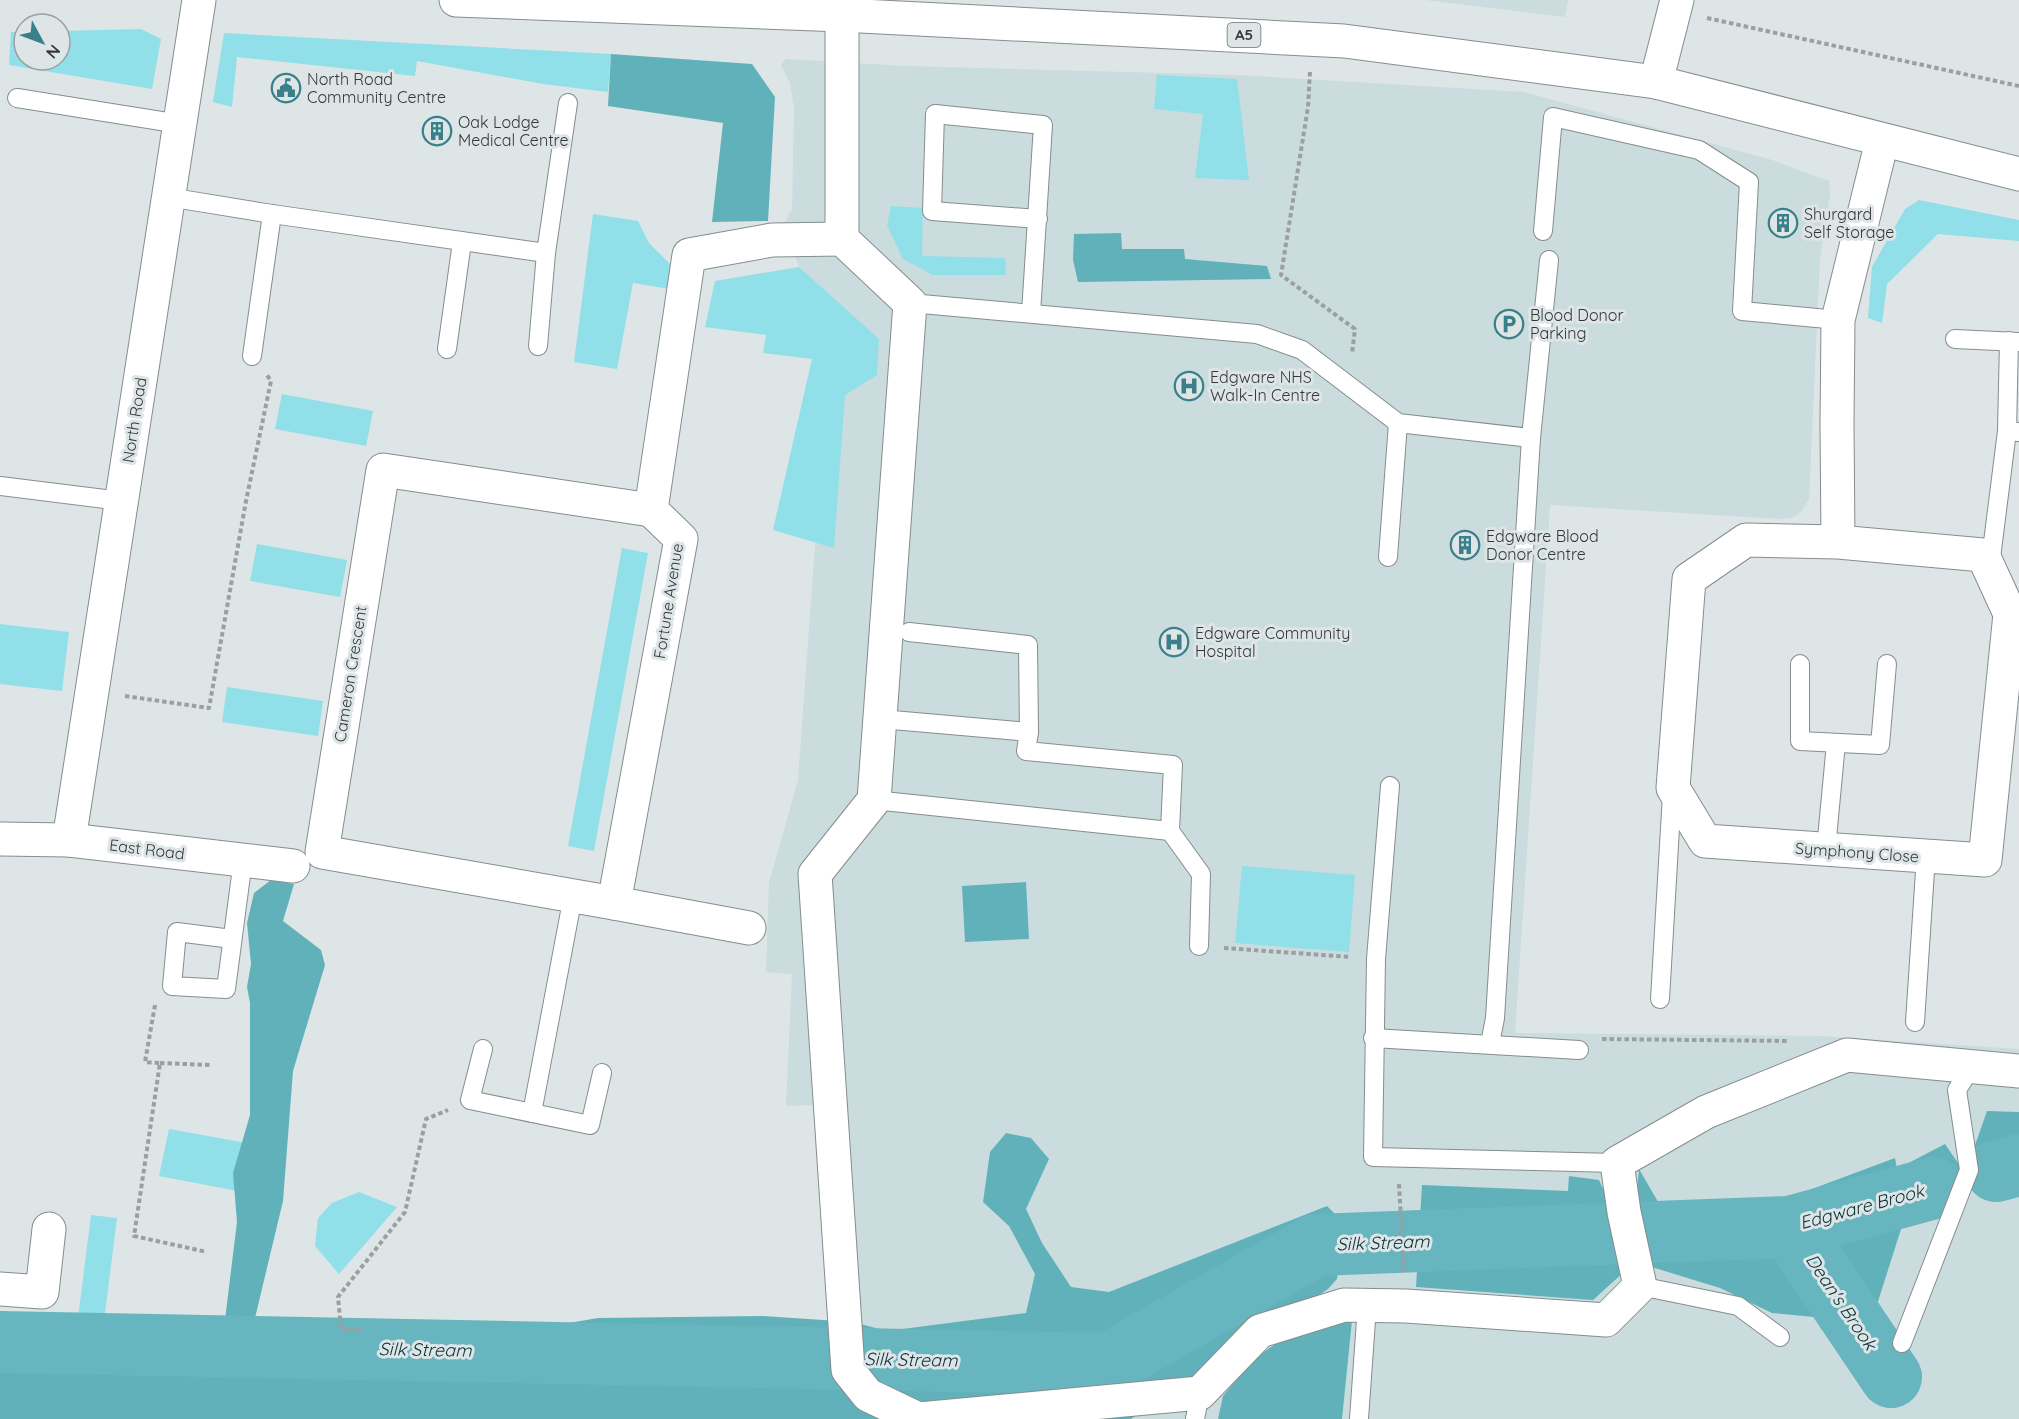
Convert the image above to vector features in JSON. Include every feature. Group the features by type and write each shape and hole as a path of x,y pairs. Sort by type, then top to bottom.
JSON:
{"street":[{"name":"North Road","path":"69,840 199,0"},
{"name":"A5","path":"456,0 580,2 1312,39 1656,82 2019,174"},
{"path":"1656,82 1676,5"},
{"path":"842,15 842,239"},
{"path":"1838,542 1839,320 1882,141"},
{"path":"651,510 689,255 772,240 842,239 910,303 874,800 815,874 848,1370 868,1395 918,1419 1197,1406 1260,1331 1344,1305 1406,1306 1606,1320 1638,1277 1624,1212 1617,1163 1706,1112 1847,1055 2019,1071"},
{"name":"Cameron Crescent","path":"614,903 322,852 383,470 651,510"},
{"name":"Fortune Avenue","path":"614,903 681,539 651,510"},
{"name":"Symphony Close","path":"1746,540 1838,542 1983,555 2010,614 1985,860 1704,841 1673,788 1689,579 1746,540"},
{"name":"East Road","path":"0,839 69,840 293,866"},
{"path":"614,903 749,928"},
{"path":"0,1289 42,1292 49,1229"}],"lane":[{"path":"17,98 180,124"},
{"path":"538,346 546,253 568,103"},
{"path":"1031,313 1038,219 1042,125 936,114 932,211 1038,219"},
{"path":"1543,231 1552,117 1699,150 1749,182 1742,311 1839,320"},
{"path":"168,196 272,214 546,253"},
{"path":"252,356 272,214"},
{"path":"447,349 462,242"},
{"path":"1490,1044 1495,1018 1531,438 1549,260"},
{"path":"910,303 1257,334 1302,350 1398,423 1531,438"},
{"path":"1955,339 2014,341 2013,431 1990,571"},
{"path":"1388,557 1398,423"},
{"path":"0,486 121,501"},
{"path":"909,632 1028,645 1029,732 1026,751 1173,765 1170,831 1202,874 1199,946"},
{"path":"1800,664 1800,741 1880,745 1887,664"},
{"path":"881,719 1029,732"},
{"path":"1826,849 1836,743"},
{"path":"1390,786 1376,959 1373,1157 1617,1163"},
{"path":"1660,999 1673,788"},
{"path":"874,800 1170,831"},
{"path":"1915,1022 1926,856"},
{"path":"232,939 177,932 172,986 226,988 243,860"},
{"path":"532,1113 573,896"},
{"path":"1374,1038 1579,1050"},
{"path":"483,1049 470,1101 590,1125 602,1073"},
{"path":"1902,1343 1969,1170 1957,1090 1972,1066"},
{"path":"1638,1277 1738,1306 1780,1337"},
{"path":"1359,1419 1367,1306"}],"path":[{"path":"1676,5 2019,86"},
{"path":"1312,39 1308,107 1281,275 1355,329 1348,386"},
{"path":"92,691 209,708 246,501 271,381 252,356"},
{"path":"1199,946 1376,959"},
{"path":"172,986 157,994 145,1062 210,1065"},
{"path":"1579,1050 1602,1039 1796,1041"},
{"path":"160,1063 134,1236 207,1252"},
{"path":"362,1330 340,1329 338,1297 405,1212 426,1119 470,1101"},
{"path":"1397,1157 1406,1306"}],"shaded area":[{"path":"1425,0 1568,0 1565,17"},
{"path":"141,29 161,39 152,89 51,72 72,72 72,31"},
{"path":"12,32 12,66 9,65"},
{"path":"224,33 611,54 608,92 543,84 417,61 415,76 237,57 232,107 213,102"},
{"path":"611,54 752,64 775,97 768,221 712,222 723,123 608,106"},
{"name":"Edgware Community Hospital","path":"786,59 905,66 1237,75 1524,92 1772,160 1829,181 1830,195 1820,259 1809,499 1801,512 1792,518 1782,519 1550,505 1515,1033 1821,1036 2019,1049 2019,1419 249,1419 842,1341 813,1105 786,1106 792,974 766,972 769,883 798,780 833,298 799,267 783,224 792,210 794,108 790,83 781,65"},
{"path":"1157,75 1237,79 1249,180 1195,178 1203,114 1154,109"},
{"path":"1919,200 2019,220 2019,241 1938,234 1887,284 1882,323 1868,318 1872,267 1905,209"},
{"path":"891,206 923,208 922,256 1005,258 1006,275 933,275 903,259 887,225"},
{"path":"593,214 638,221 649,243 673,267 669,289 633,283 617,369 574,362"},
{"path":"1121,233 1122,249 1184,249 1185,259 1267,266 1271,279 1078,282 1073,260 1074,234"},
{"path":"799,267 879,339 877,375 845,395 834,548 773,530 812,359 763,353 766,335 705,327 715,281"},
{"path":"282,394 373,411 366,446 275,429"},
{"path":"257,544 347,560 340,597 250,581"},
{"path":"622,548 648,553 594,851 568,846"},
{"path":"0,624 69,632 62,691 0,684"},
{"path":"227,687 323,701 318,736 222,722"},
{"path":"1242,866 1355,875 1349,952 1235,943"},
{"path":"271,880 294,884 283,921 321,950 325,965 293,1071 283,1201 255,1318 253,1337 317,1339 371,1332 540,1328 598,1318 763,1316 853,1322 887,1331 1026,1313 1035,1274 1009,1226 983,1202 990,1152 1006,1133 1031,1138 1049,1159 1026,1209 1042,1243 1071,1287 1109,1292 1327,1206 1338,1217 1341,1241 1337,1279 1328,1289 1131,1419 0,1419 0,1329 93,1334 223,1336 237,1222 233,1173 250,1115 250,1003 247,987 251,964 247,923 254,893"},
{"path":"1026,882 1029,939 965,942 962,886"},
{"path":"1987,1111 2019,1112 2019,1179 2000,1185 1974,1148"},
{"path":"169,1129 257,1145 248,1193 159,1176"},
{"path":"1945,1144 1960,1166 1952,1192 1934,1215 1902,1226 1875,1311 1903,1386 1888,1387 1858,1361 1834,1319 1772,1313 1720,1288 1645,1265 1635,1211 1639,1169 1661,1207 1731,1199 1740,1216 1895,1158 1897,1169"},
{"path":"1569,1176 1599,1180 1613,1211 1624,1272 1593,1300 1416,1287 1422,1185 1568,1191"},
{"path":"359,1192 397,1207 339,1274 315,1246 318,1218 332,1203"},
{"path":"91,1215 117,1218 103,1329 77,1326"},
{"path":"1352,1320 1342,1419 1218,1419 1223,1396 1252,1361 1287,1335"}],"waterway":[{"name":"Edgware Brook","path":"1996,1171 2019,1165"},
{"name":"Silk Stream","path":"0,1342 1108,1364 1316,1245 1790,1227 1934,1188"},
{"name":"Dean's Brook","path":"1790,1227 1891,1377"}],"place":[{"name":"North Road Community Centre","path":"286,88"},
{"name":"Oak Lodge Medical Centre","path":"437,131"},
{"name":"Shurgard Self Storage","path":"1783,223"},
{"name":"Blood Donor Parking","path":"1509,324"},
{"name":"Edgware NHS Walk-In Centre","path":"1189,386"},
{"name":"Edgware Blood Donor Centre","path":"1465,545"},
{"name":"Edgware Community Hospital","path":"1174,642"}]}
